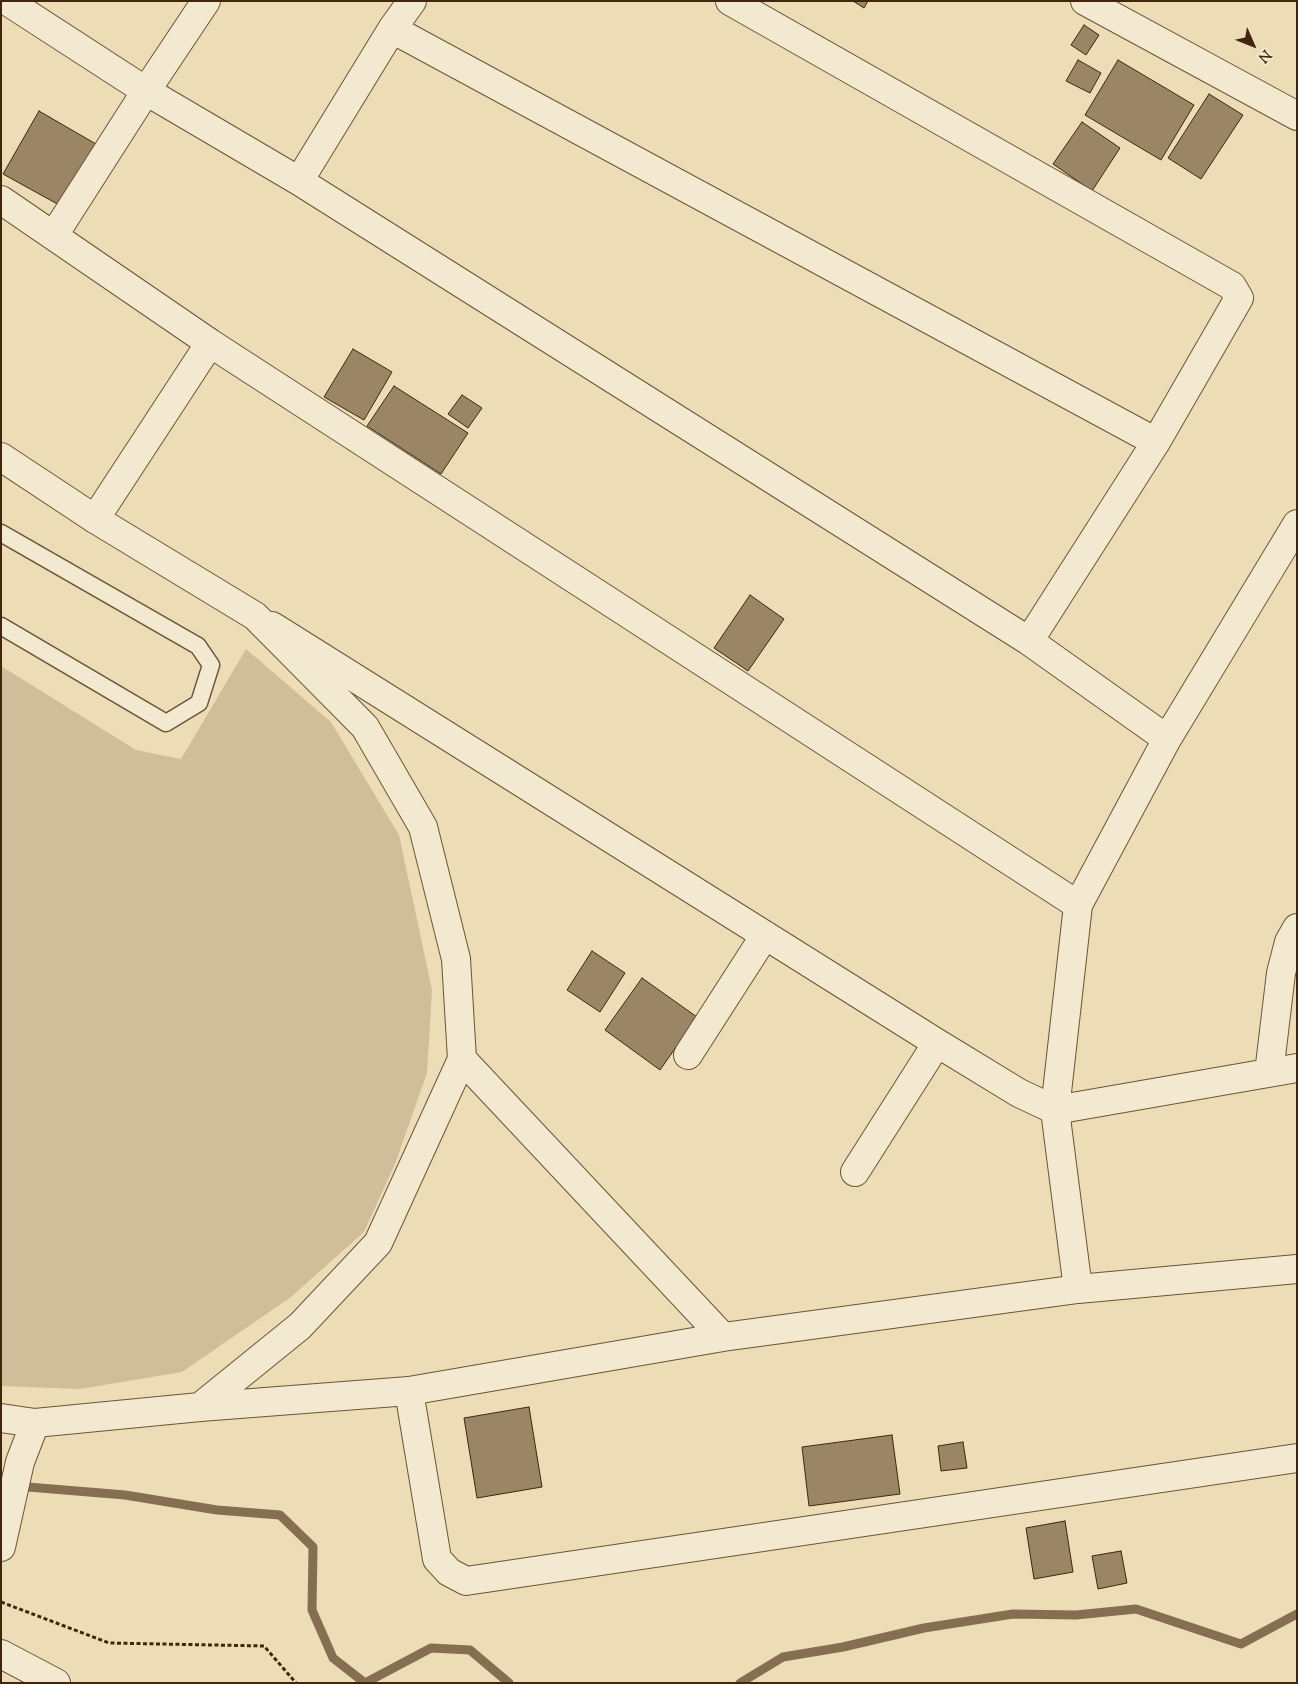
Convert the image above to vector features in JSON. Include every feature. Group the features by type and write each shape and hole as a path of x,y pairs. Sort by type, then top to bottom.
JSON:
{"street":[{"path":"7,1 146,91 298,181 1029,640 1166,739"},
{"path":"54,235 206,1"},
{"path":"298,181 392,29 412,1"},
{"path":"730,1 1232,286 1239,298 1156,442 1029,640"},
{"path":"1085,1 1297,116"},
{"path":"392,29 1156,442"},
{"path":"1,200 210,343 1078,905"},
{"path":"95,519 210,343"},
{"path":"1,457 95,519 255,616 937,1043 1019,1093 1055,1110 1297,1068"},
{"path":"1078,1289 1055,1110 1078,905 1166,739 1297,524"},
{"path":"200,1407 300,1326 378,1243 462,1059 456,959 423,827 365,727 255,616"},
{"path":"1269,1073 1281,973 1289,942 1297,928"},
{"path":"688,1055 764,935"},
{"path":"855,1172 937,1043"},
{"path":"462,1059 723,1337"},
{"path":"1,1418 35,1424 200,1407 409,1391 723,1337 1078,1289 1296,1273"},
{"path":"409,1391 437,1560 449,1572 466,1581 1297,1458"},
{"path":"1,1547 20,1462 35,1424"},
{"path":"1,1654 56,1683"}],"lane":[{"path":"1,532 198,646 211,664 199,703 166,723 1,626"}],"path":[{"path":"1,1602 109,1643 264,1646 296,1683"}],"shaded area":[{"path":"246,649 331,722 399,835 432,990 427,1073 395,1164 364,1232 291,1297 182,1372 80,1389 1,1386 1,666 136,750 181,759"}],"building":[{"path":"853,1 868,1 864,8"},
{"path":"1084,25 1099,35 1086,55 1071,45"},
{"path":"1078,60 1101,73 1090,93 1066,81"},
{"path":"1118,60 1194,105 1161,160 1085,115"},
{"path":"1209,94 1243,115 1201,179 1168,158"},
{"path":"39,111 96,144 61,206 3,174"},
{"path":"1082,122 1120,148 1092,191 1053,164"},
{"path":"353,349 392,372 364,420 324,397"},
{"path":"394,386 468,433 441,474 367,426"},
{"path":"462,395 482,408 468,428 448,414"},
{"path":"750,595 784,619 748,671 714,648"},
{"path":"592,951 625,973 600,1012 567,990"},
{"path":"642,978 697,1017 660,1070 605,1030"},
{"path":"529,1407 542,1487 477,1498 464,1418"},
{"path":"892,1435 900,1494 809,1506 802,1447"},
{"path":"963,1442 967,1468 941,1471 938,1446"},
{"path":"1065,1521 1073,1572 1034,1579 1026,1528"},
{"path":"1121,1551 1127,1583 1098,1589 1092,1556"}],"waterway":[{"path":"16,1486 125,1495 217,1510 280,1515 313,1547 312,1610 333,1658 365,1683"},
{"path":"740,1683 783,1657 843,1647 924,1628 1013,1614 1076,1615 1136,1609 1241,1644 1297,1614"},
{"path":"365,1683 431,1648 470,1650 509,1683"}]}
